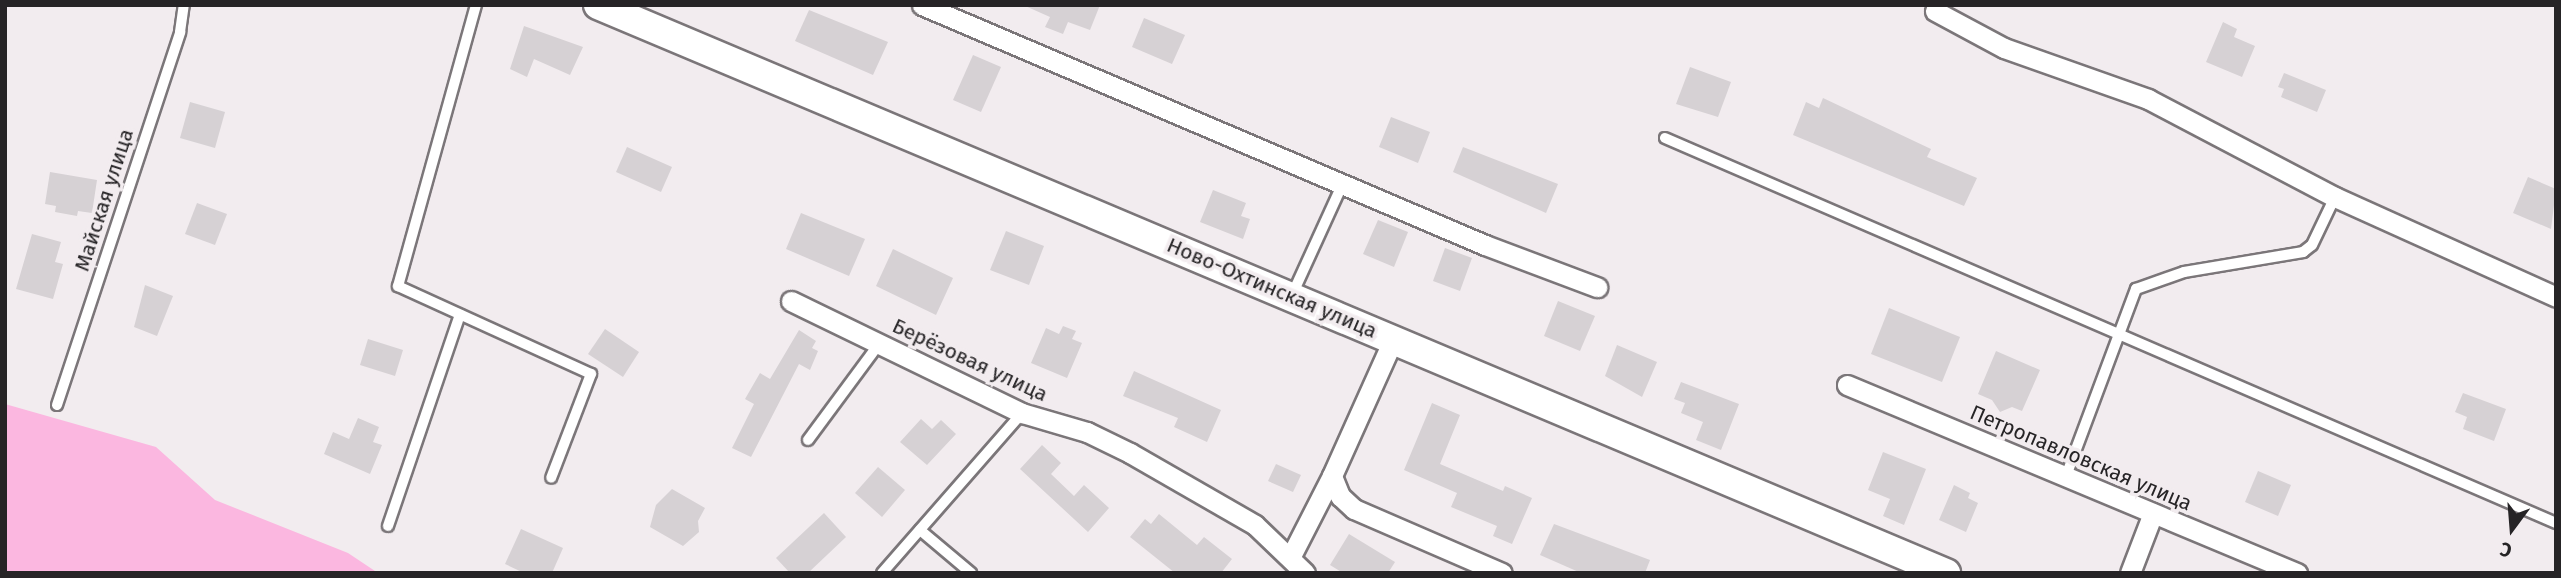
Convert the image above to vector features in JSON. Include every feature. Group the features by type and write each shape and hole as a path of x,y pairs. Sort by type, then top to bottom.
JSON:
{"street":[{"name":"Ново-Охтинская улица","path":"597,5 1292,295 1946,573"},
{"path":"922,5 1597,288"},
{"path":"1935,10 2004,48 2148,99 2335,197 2556,297"},
{"name":"Берёзовая улица","path":"791,301 1022,413 1087,432 1130,453 1255,525 1291,556 1305,573"},
{"path":"1291,556 1332,476 1393,340"},
{"name":"Петропавловская улица","path":"1847,385 2297,573"},
{"path":"1332,476 1340,496 1354,509 1502,573"},
{"path":"2130,573 2153,513"}],"lane":[{"name":"Майская улица","path":"57,405 180,32 184,5"},
{"path":"476,5 398,286 591,374 551,478"},
{"path":"1665,138 2556,523"},
{"path":"1292,295 1343,183"},
{"path":"2066,477 2117,333 2136,289 2149,281 2303,252 2312,245 2335,197"},
{"path":"388,526 460,315"},
{"path":"808,440 879,344"},
{"path":"882,573 1022,413"},
{"path":"920,530 971,573"}],"shaded area":[{"path":"5,404 156,447 215,500 348,553 378,573 5,573"}],"building":[{"path":"1023,5 1100,5 1090,30 1068,22 1063,34 1045,27 1050,17"},
{"path":"809,10 888,42 873,75 795,41"},
{"path":"1144,18 1185,35 1172,64 1132,47"},
{"path":"2223,22 2237,29 2234,37 2255,46 2242,77 2206,62"},
{"path":"524,26 583,47 570,75 534,59 527,77 510,69"},
{"path":"973,55 1001,67 981,112 953,100"},
{"path":"1690,67 1731,82 1718,117 1676,104"},
{"path":"2284,73 2326,90 2317,112 2281,97 2284,89 2278,87"},
{"path":"1823,98 1931,149 1927,157 1977,178 1964,206 1793,135 1806,102 1819,108"},
{"path":"190,102 225,112 215,148 180,138"},
{"path":"1391,117 1430,132 1418,163 1379,147"},
{"path":"627,147 672,167 661,192 616,172"},
{"path":"1463,147 1558,184 1546,213 1453,172"},
{"path":"50,172 97,180 92,213 78,211 77,216 55,212 56,206 45,204"},
{"path":"2528,177 2556,189 2551,229 2513,213"},
{"path":"1213,190 1246,203 1241,216 1250,219 1243,239 1200,222"},
{"path":"197,203 227,214 215,245 185,234"},
{"path":"801,213 865,239 849,276 786,249"},
{"path":"1378,220 1408,232 1394,267 1363,254"},
{"path":"1006,231 1044,246 1029,285 990,270"},
{"path":"32,234 61,242 55,262 63,264 53,299 16,289"},
{"path":"1445,248 1472,258 1460,291 1433,281"},
{"path":"893,249 953,278 936,315 876,286"},
{"path":"145,285 173,296 157,336 134,327"},
{"path":"1558,301 1595,316 1580,351 1544,336"},
{"path":"1889,308 1960,337 1942,382 1871,354"},
{"path":"1063,326 1076,331 1072,339 1082,343 1067,378 1031,363 1046,328 1059,334"},
{"path":"605,329 639,352 623,377 588,354"},
{"path":"799,330 816,341 812,348 818,351 810,370 799,364 751,457 732,448 754,404 745,399 760,373 770,379"},
{"path":"368,339 403,350 395,376 360,365"},
{"path":"1617,345 1657,362 1642,397 1605,376"},
{"path":"1996,351 2040,370 2022,411 2012,407 2000,412 1992,400 1978,394"},
{"path":"1134,371 1221,410 1207,442 1174,427 1178,418 1123,396"},
{"path":"1681,382 1739,404 1721,450 1696,440 1703,422 1681,413 1685,403 1674,399"},
{"path":"2463,393 2506,409 2494,441 2463,429 2467,417 2455,412"},
{"path":"1432,403 1460,415 1440,464 1503,491 1505,486 1532,498 1512,544 1493,536 1497,526 1451,507 1457,493 1404,470"},
{"path":"358,418 379,427 373,442 382,445 370,474 324,454 333,432 349,439"},
{"path":"921,419 932,429 941,420 956,434 927,465 900,442"},
{"path":"1042,445 1061,463 1051,474 1074,496 1084,485 1109,508 1088,532 1020,469"},
{"path":"1883,452 1926,469 1904,525 1883,516 1890,499 1868,490"},
{"path":"1276,464 1301,475 1293,492 1268,481"},
{"path":"878,467 905,490 882,517 855,493"},
{"path":"2258,471 2291,485 2278,516 2245,502"},
{"path":"1954,485 1970,493 1968,498 1978,503 1966,532 1939,520"},
{"path":"672,489 705,508 698,521 699,532 683,546 650,527 656,505"},
{"path":"824,513 846,537 808,573 790,573 776,558"},
{"path":"1159,514 1197,545 1204,537 1232,559 1221,573 1175,573 1130,537 1145,519 1151,524"},
{"path":"1554,524 1650,560 1645,573 1581,573 1540,555"},
{"path":"521,529 563,548 552,573 524,573 505,564"},
{"path":"1349,534 1395,562 1388,573 1343,573 1330,565"}]}
